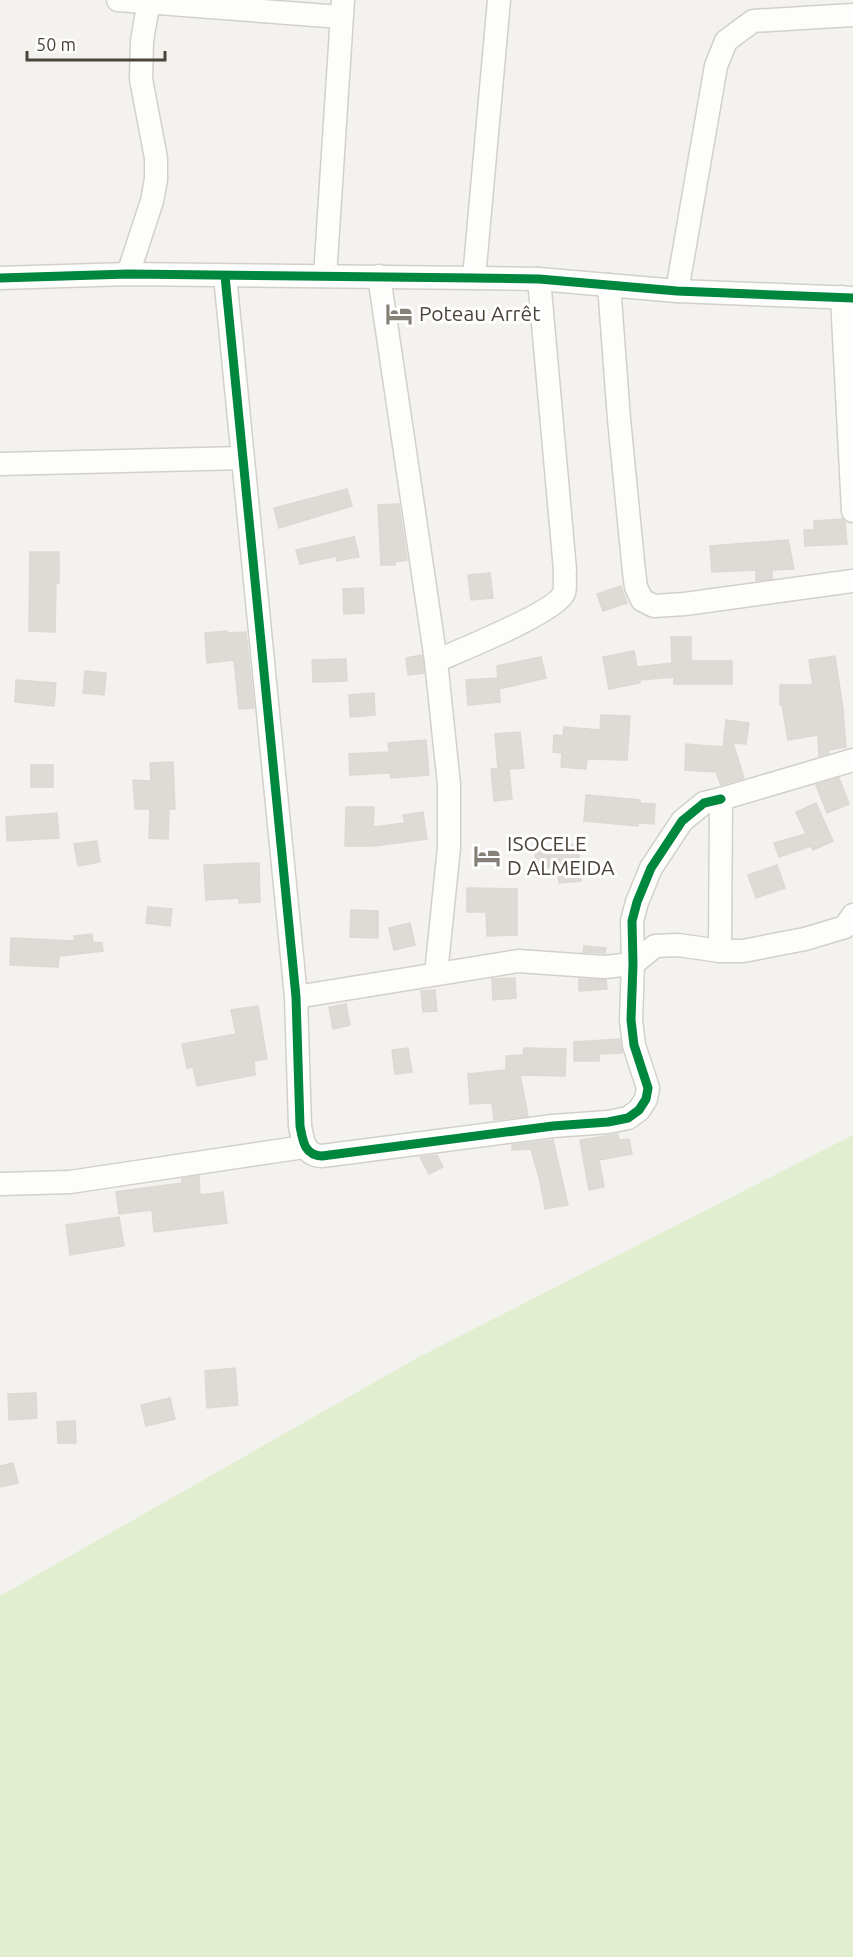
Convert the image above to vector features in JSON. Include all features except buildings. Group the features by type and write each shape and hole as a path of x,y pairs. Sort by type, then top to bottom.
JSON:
{"street":[{"path":"118,0 342,8 325,276"},
{"path":"474,278 499,0"},
{"path":"128,274 152,201 156,179 156,158 141,79 142,41 148,2"},
{"path":"677,291 716,66 726,41 753,21 853,15"},
{"path":"0,278 128,274 539,279 677,291 847,298 853,511"},
{"path":"225,276 296,997 300,1126 304,1147 314,1156 553,1126 608,1122 628,1118 639,1110 646,1099 648,1088 634,1045 631,1020 632,921 651,868 682,820 704,803 853,760"},
{"path":"379,276 436,661 448,785 448,859 436,974"},
{"path":"436,661 555,604 564,593 565,570 539,279"},
{"path":"609,285 634,572 636,587 642,600 654,606 685,604 853,581"},
{"path":"0,464 242,458"},
{"path":"720,951 721,799"},
{"path":"296,997 518,961 604,967 633,964 655,946 678,945 720,951 770,947 850,923"},
{"path":"0,1184 70,1182 304,1147"}],"green space":[{"path":"853,1135 853,1957 0,1957 0,1596 419,1357"}],"cycle path":[{"path":"0,278 128,274 539,279 677,291 853,298"},
{"path":"225,276 296,997 300,1126 308,1150 322,1156 553,1126 608,1122 628,1118 639,1110 646,1099 648,1088 634,1045 631,1020 632,921 637,902 651,868 682,821 704,803 721,799"}],"place":[{"name":"Poteau Arrêt","path":"399,314"},
{"name":"ISOCELE D ALMEIDA","path":"487,856"}]}
